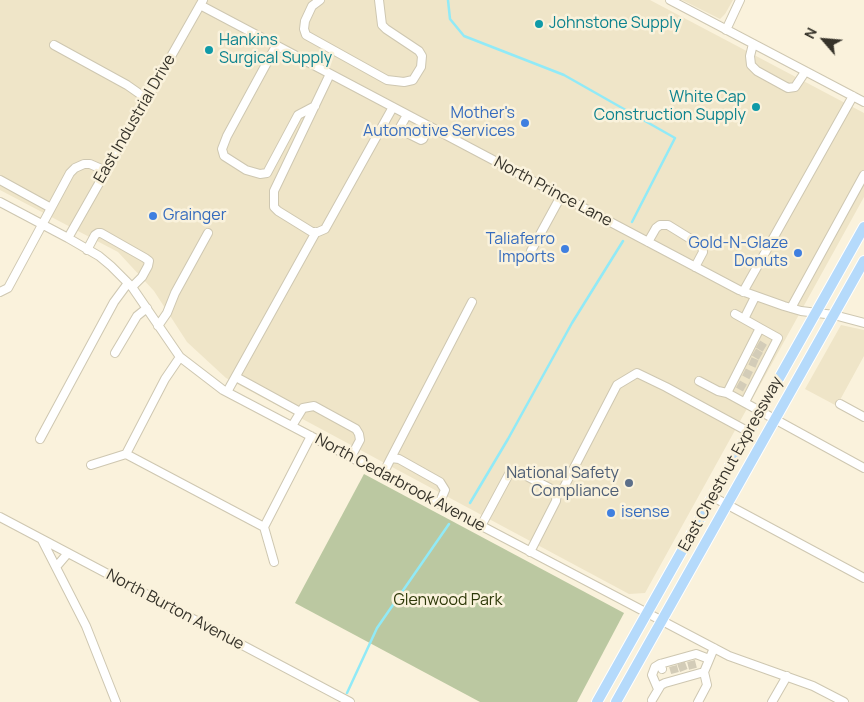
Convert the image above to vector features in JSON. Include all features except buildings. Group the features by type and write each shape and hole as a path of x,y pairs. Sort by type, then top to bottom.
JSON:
{"main road":[{"name":"East Chestnut Expressway","path":"597,702 864,227"},
{"name":"East Chestnut Expressway","path":"616,702 864,261"}],"street":[{"path":"320,0 312,6 305,21 304,30 306,35 387,80 404,82 413,80 421,67 422,56 419,51 386,30 382,25 379,0"},
{"path":"670,0 864,102"},
{"path":"726,30 740,0"},
{"name":"North Prince Lane","path":"202,3 276,46 743,292 791,308 864,322"},
{"name":"East Industrial Drive","path":"68,238 202,3"},
{"path":"753,44 750,56 751,65 757,71 788,88 795,87 805,72"},
{"path":"54,45 127,85 147,99"},
{"path":"276,46 228,136 222,149 224,156 246,170 260,174 267,173 298,115 315,106"},
{"path":"330,74 274,191 274,207 312,232 325,229 393,107"},
{"path":"743,292 853,96"},
{"path":"407,115 400,129 403,131 421,140 430,127"},
{"path":"0,292 8,288 70,173 75,168 84,164 90,164 106,171"},
{"path":"791,308 864,175"},
{"path":"0,180 51,208"},
{"path":"531,251 561,196"},
{"name":"North Cedarbrook Avenue","path":"0,202 68,238 110,266 130,285 180,358 227,392 714,648 740,661 813,686 844,702"},
{"path":"648,242 656,228 660,225 668,225 702,246 703,252 695,267"},
{"path":"227,392 316,232"},
{"path":"40,439 114,302 130,285 142,277 148,266 149,261 101,233 95,235 87,250"},
{"path":"158,326 167,313 175,294 208,233"},
{"path":"744,319 754,297"},
{"path":"383,474 472,302"},
{"path":"115,353 138,316 147,308"},
{"path":"727,393 742,371 754,362 764,358 778,338 735,314"},
{"path":"745,402 754,378 754,347 760,328"},
{"path":"91,465 126,454 165,379 180,358"},
{"path":"557,495 562,491 617,385 637,373 749,432"},
{"path":"236,377 300,412"},
{"path":"699,381 745,402 864,468"},
{"path":"840,404 864,417"},
{"path":"292,426 300,412 308,406 314,406 356,429 360,440 351,457"},
{"path":"274,562 264,527 311,436"},
{"path":"126,454 264,527"},
{"path":"391,458 399,459 440,482 445,490 439,504"},
{"path":"481,526 509,474 517,471 557,492 556,501 530,552"},
{"path":"712,497 864,578"},
{"name":"North Burton Avenue","path":"0,517 349,702"},
{"path":"42,540 86,626 116,702"},
{"path":"56,567 68,554"},
{"path":"698,702 707,685 704,672 714,648"},
{"path":"692,665 696,654 709,659"},
{"path":"663,673 692,665"},
{"path":"663,673 692,665 704,672"},
{"path":"658,689 652,674 655,667 663,673"},
{"path":"653,701 663,673"},
{"path":"772,702 787,676"}],"shaded area":[{"path":"0,0 650,0 864,113 864,197 645,593 629,594 226,378 187,342 154,291 118,252 0,190"},
{"path":"682,0 733,0 720,19"},
{"path":"841,325 864,330 864,356 840,400 835,405 805,389"}],"green space":[{"name":"Glenwood Park","path":"364,474 624,613 577,702 480,702 295,603"}],"waterway":[{"path":"448,0 450,19 464,36 564,75 675,138 632,222"},
{"path":"470,503 508,439 572,323 623,241"},
{"path":"347,693 377,628 449,524"}],"tunnel":[{"path":"758,344 766,349"},
{"path":"754,352 762,357"},
{"path":"750,361 757,364"},
{"path":"744,372 752,376"},
{"path":"738,384 745,388"},
{"path":"691,661 693,669"},
{"path":"681,663 684,671"},
{"path":"673,666 675,673"}],"place":[{"name":"Johnstone Supply","path":"539,24"},
{"name":"Hankins Surgical Supply","path":"209,50"},
{"name":"White Cap Construction Supply","path":"756,107"},
{"name":"Mother's Automotive Services","path":"525,123"},
{"name":"Grainger","path":"153,216"},
{"name":"Taliaferro Imports","path":"565,249"},
{"name":"Gold-N-Glaze Donuts","path":"798,253"},
{"name":"National Safety Compliance","path":"629,483"},
{"name":"isense","path":"611,513"}]}
